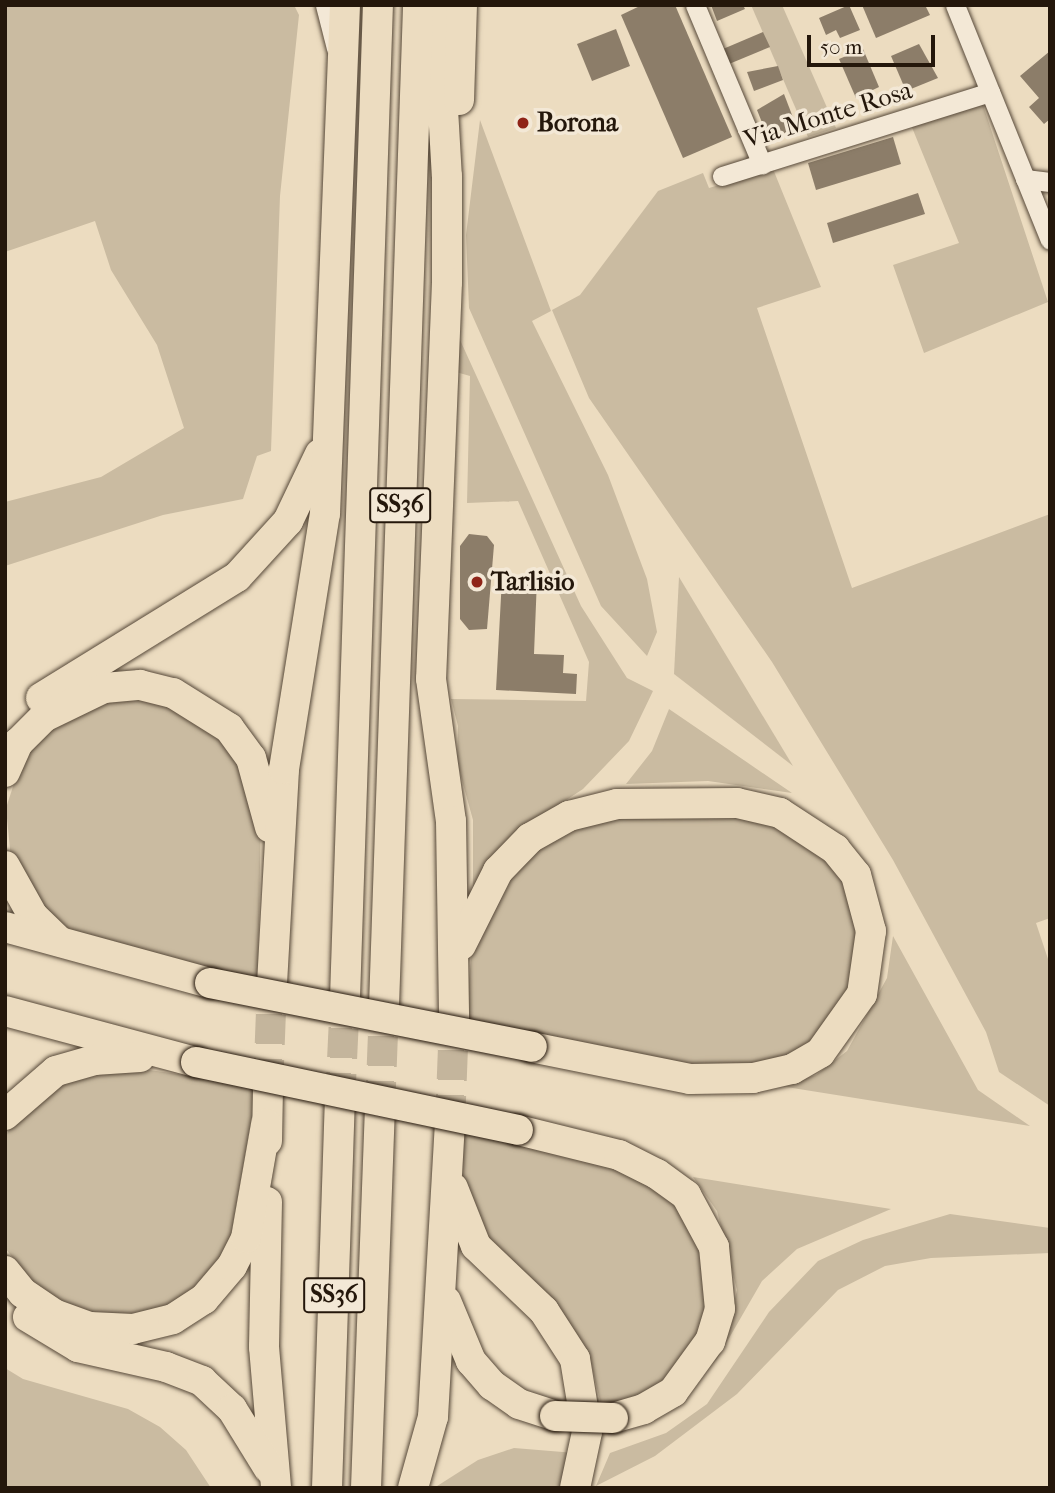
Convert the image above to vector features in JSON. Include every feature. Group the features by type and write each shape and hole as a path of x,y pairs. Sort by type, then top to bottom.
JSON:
{"highway":[{"path":"272,984 284,769 323,526 339,62 345,5"},
{"name":"SS36","path":"345,998 378,5"},
{"name":"SS36","path":"384,1006 418,5"},
{"path":"438,5 447,176 431,679 451,821 456,970 454,1020"},
{"path":"447,176 458,134 461,5"},
{"path":"5,733 52,690 206,598 272,544 312,478 328,427"},
{"path":"5,772 18,743 44,717 104,688 140,685 205,708 229,728 251,758 263,793 275,911"},
{"path":"5,927 210,983 690,1079 754,1078 792,1069 820,1053 862,994 871,931 856,874 827,843 780,813 737,803 617,804 569,816 530,838 498,871 463,933 456,970"},
{"path":"5,866 33,916 61,944"},
{"path":"5,1011 183,1059 619,1154 657,1174 686,1195 714,1247 720,1309 710,1341 673,1392 644,1409 613,1418 555,1416 519,1404 492,1385 471,1360 443,1292"},
{"path":"5,1115 56,1071 94,1060 183,1059"},
{"path":"268,1089 264,1347 276,1488"},
{"name":"SS36","path":"327,1488 340,1103"},
{"name":"SS36","path":"366,1488 380,1111"},
{"path":"5,1270 23,1293 54,1314 90,1327 133,1329 173,1319 204,1300 232,1266 246,1238 266,1124"},
{"path":"413,1488 433,1417 443,1292 450,1125"},
{"path":"448,1171 476,1246 544,1311 575,1359 587,1432 575,1488"},
{"path":"5,1294 41,1329 78,1347 166,1367 202,1381 232,1409 263,1453 276,1488"}],"street":[{"path":"325,5 339,62"},
{"path":"695,5 762,164"},
{"path":"955,5 1050,240"},
{"name":"Via Monte Rosa","path":"722,176 990,92"},
{"path":"1026,179 1050,182"}],"shaded area":[{"path":"5,5 294,5 299,15 280,196 271,451 257,456 243,499 163,515 5,566 5,502 101,477 184,428 157,345 111,270 95,221 5,252"},
{"path":"751,5 782,5 836,128 808,137"},
{"path":"982,102 1048,302 924,353 893,265 959,243 911,125"},
{"path":"480,120 551,311 532,321 608,475 647,579 657,632 647,656 601,606 469,308 466,235"},
{"path":"773,169 821,287 757,308 852,588 1050,514 1050,918 1036,923 1050,965 1050,1106 999,1072 986,1032 893,860 772,662 589,398 552,310 580,295 658,191 703,173 709,188"},
{"path":"456,331 581,606 627,678 653,691 629,741 583,789 539,818 473,893 473,820 457,762 458,726 451,699 586,701 589,662 518,501 467,503 470,376 456,372"},
{"path":"679,577 793,766 674,674"},
{"path":"150,695 219,728 261,810 258,981 89,940 54,920 11,859 6,808 23,756 76,707"},
{"path":"669,709 792,793 708,781 626,784 652,751"},
{"path":"739,812 814,838 860,903 858,982 810,1045 774,1062 680,1065 465,1022 473,939 489,902 538,845 614,813"},
{"path":"893,936 978,1090 1030,1126 780,1086 816,1075 847,1051 887,978"},
{"path":"142,1069 256,1085 244,1211 224,1259 185,1300 154,1312 116,1317 79,1311 41,1292 5,1248 5,1136 25,1107 83,1071"},
{"path":"461,1129 616,1160 688,1209 712,1284 695,1350 648,1395 602,1409 590,1359 565,1316 491,1245 463,1181"},
{"path":"693,1177 891,1209 797,1249 762,1281 717,1359 694,1383 728,1328 737,1290 717,1211"},
{"path":"950,1214 1050,1228 1050,1253 931,1258 885,1266 838,1290 737,1394 655,1456 596,1486 610,1453 666,1433 707,1404 769,1312 818,1261 863,1240"},
{"path":"5,1368 23,1379 128,1409 160,1427 186,1450 211,1488 5,1488"},
{"path":"514,1448 575,1453 565,1488 434,1488 478,1460"}],"building":[{"path":"642,5 675,5 732,137 683,158 621,15"},
{"path":"711,5 743,5 745,9 717,21"},
{"path":"849,5 860,30 840,38 836,30 826,35 819,18"},
{"path":"862,5 925,5 930,15 876,38"},
{"path":"616,29 630,66 592,81 577,44"},
{"path":"763,32 770,47 729,64 723,49"},
{"path":"919,44 938,78 906,91 891,56"},
{"path":"863,49 879,87 856,98 839,59"},
{"path":"1050,51 1050,119 1044,124 1029,107 1039,98 1020,76"},
{"path":"778,66 783,80 754,91 747,72"},
{"path":"784,94 797,128 769,140 757,110"},
{"path":"893,137 901,164 816,190 808,163"},
{"path":"918,193 925,214 833,243 827,223"},
{"name":"Tarlisio","path":"469,534 487,536 494,545 487,629 469,630 460,619 460,546"},
{"path":"502,578 537,579 534,654 564,655 563,673 577,674 576,694 496,690"}],"tunnel":[{"path":"268,1089 272,984"},
{"path":"340,1103 345,998"},
{"path":"380,1111 384,1006"},
{"path":"450,1125 454,1019"}],"place":[{"name":"Borona","path":"523,123"},
{"name":"Tarlisio","path":"477,582"}]}
